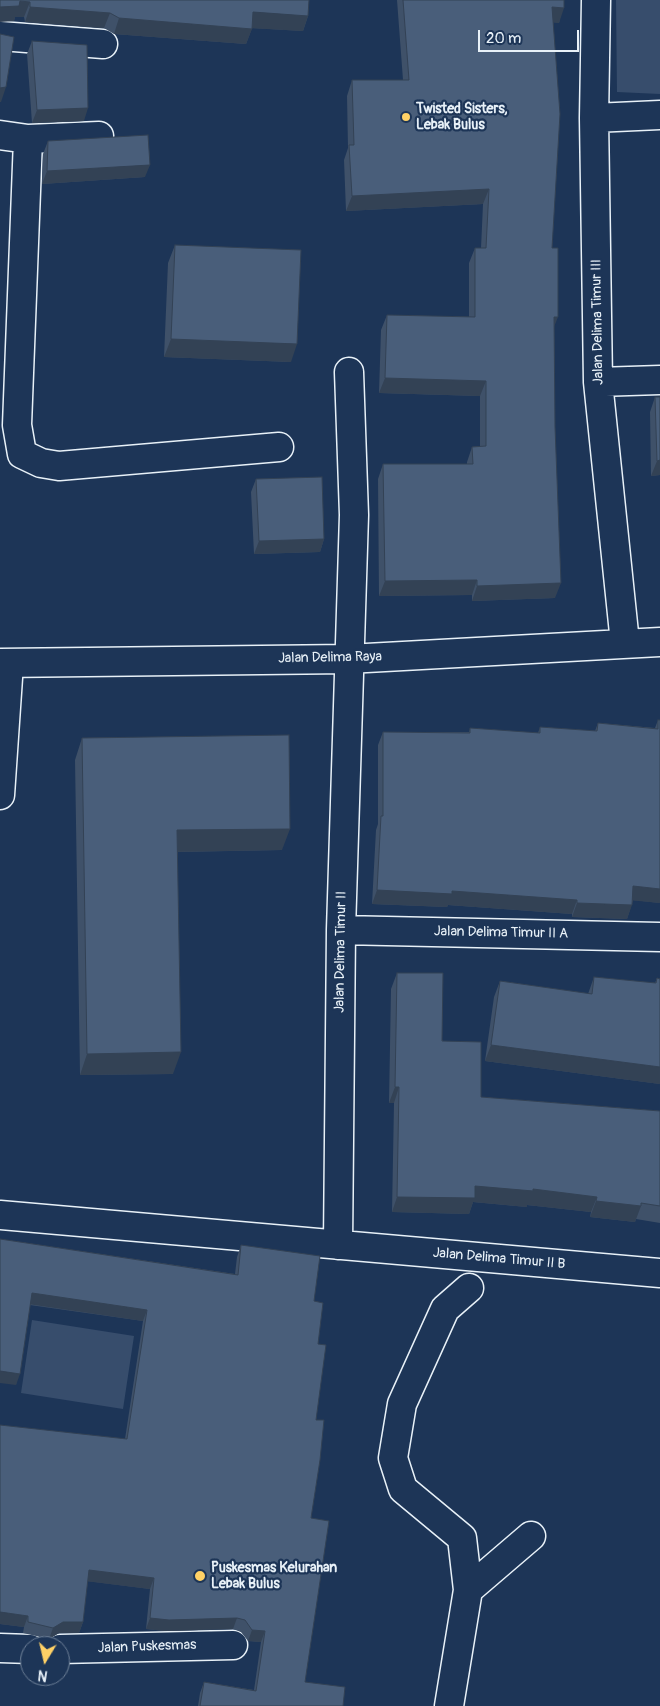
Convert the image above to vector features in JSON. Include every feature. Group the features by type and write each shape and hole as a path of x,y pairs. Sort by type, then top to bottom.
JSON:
{"street":[{"name":"Jalan Delima Timur III","path":"596,0 594,118 598,382 625,643"},
{"path":"0,36 102,44"},
{"path":"594,118 660,115"},
{"path":"0,135 28,139 99,136"},
{"path":"28,139 17,425 22,454 41,463 59,466 280,447"},
{"name":"Jalan Delima Timur II","path":"338,1245 341,930 354,515 349,372"},
{"path":"598,382 660,380"},
{"name":"Jalan Delima Raya","path":"5,663 348,659 660,642"},
{"path":"0,796 5,663"},
{"name":"Jalan Delima Timur II A","path":"341,930 660,937"},
{"name":"Jalan Delima Timur II B","path":"0,1215 660,1273"},
{"path":"449,1706 468,1590 462,1538 403,1489 393,1458 402,1404 445,1309 469,1288"},
{"path":"468,1590 531,1536"},
{"name":"Jalan Puskesmas","path":"70,1649 233,1645"},
{"path":"0,1648 20,1648"}],"shaded area":[{"path":"616,0 660,0 660,94 617,92"},
{"path":"32,1320 134,1336 123,1409 21,1393"}],"building":[{"path":"0,0 309,0 308,16 253,12 252,29 119,18 110,13 30,7 30,2 20,1 19,6 0,7"},
{"path":"403,0 564,0 564,8 552,7 560,114 552,248 558,248 558,317 554,317 555,427 561,583 477,586 477,580 385,581 383,464 473,464 472,447 486,446 486,381 385,378 387,315 475,317 475,248 486,248 489,189 352,196 349,145 354,145 352,80 409,80"},
{"path":"0,34 14,37 6,87 0,88"},
{"path":"32,41 87,45 88,108 37,110"},
{"path":"148,135 150,165 47,171 48,141"},
{"path":"175,245 301,250 297,344 171,339"},
{"path":"655,397 660,397 660,460 657,461"},
{"path":"322,477 324,539 259,541 256,479"},
{"path":"658,720 660,720 660,889 633,886 632,905 577,903 577,900 452,891 452,894 377,890 381,816 383,816 383,732 470,733 470,728 540,733 540,727 597,731 598,723 658,729"},
{"path":"289,735 290,829 177,830 181,1052 87,1054 82,738"},
{"path":"397,973 443,973 442,1041 481,1042 481,1097 660,1111 660,1206 641,1203 641,1206 596,1201 597,1197 533,1189 533,1191 475,1186 475,1198 397,1197 399,1087 395,1087"},
{"path":"594,977 656,983 657,978 660,979 660,1067 491,1045 500,981 592,994"},
{"path":"0,1239 238,1275 241,1245 320,1256 314,1301 323,1303 318,1344 326,1345 316,1420 324,1420 311,1518 329,1521 305,1682 345,1687 343,1706 200,1706 204,1682 256,1691 265,1631 252,1630 245,1620 237,1618 169,1620 150,1618 154,1578 89,1570 83,1622 63,1622 53,1628 28,1622 28,1616 0,1612 0,1425 127,1439 147,1310 32,1293 20,1374 0,1371"}],"place":[{"name":"Twisted Sisters, Lebak Bulus","path":"406,117"},
{"name":"Puskesmas Kelurahan Lebak Bulus","path":"200,1576"}]}
